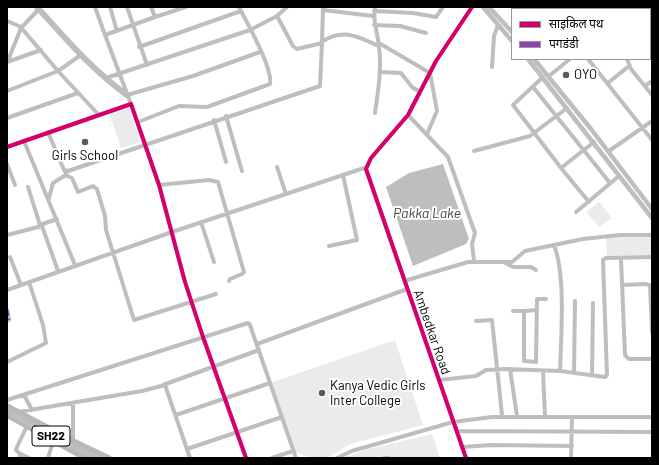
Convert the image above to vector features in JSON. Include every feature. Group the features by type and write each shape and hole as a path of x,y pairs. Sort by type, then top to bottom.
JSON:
{"main road":[{"path":"38,8 81,55 127,95"},
{"path":"7,406 108,458"},
{"name":"SH22","path":"7,411 57,439 96,458"},
{"path":"7,415 85,458"}],"street":[{"path":"95,7 146,143 203,337 224,398 238,431 246,458"},
{"path":"110,7 117,31"},
{"path":"127,7 139,47 147,65"},
{"path":"152,7 155,17"},
{"path":"105,35 186,7"},
{"path":"106,78 250,30 277,16 288,7"},
{"path":"375,113 380,72 379,44 373,16 374,9 436,17 443,7"},
{"path":"7,290 75,265 367,167 371,158 408,115 446,44 472,7"},
{"path":"483,7 511,40"},
{"path":"489,7 511,31"},
{"path":"7,63 21,28 38,8"},
{"path":"49,198 53,183 65,173 146,143 320,86 323,8 373,16"},
{"path":"138,122 179,106 207,107 268,85 271,79 240,9 139,47"},
{"path":"277,16 296,49 322,42 335,34 344,34 379,44 430,73 437,111 427,134"},
{"path":"7,21 21,28 98,114"},
{"path":"374,25 400,26 426,33"},
{"path":"492,67 494,36 498,25"},
{"path":"7,63 41,50"},
{"path":"127,95 193,76 260,52"},
{"path":"7,91 58,71 81,55"},
{"path":"529,60 652,218"},
{"path":"535,60 609,151 652,209"},
{"path":"549,76 569,60"},
{"path":"589,60 652,140"},
{"path":"627,60 629,66 652,95"},
{"path":"608,83 629,66"},
{"path":"380,72 401,73 412,87 420,92"},
{"path":"543,77 513,105 589,202"},
{"path":"645,86 652,81"},
{"path":"532,87 610,184"},
{"path":"7,118 78,93"},
{"path":"7,147 98,114 131,104"},
{"path":"474,151 520,139 534,133 567,108"},
{"path":"408,115 445,152 452,167 475,233 472,244 474,261"},
{"path":"226,116 242,171"},
{"path":"214,120 226,162"},
{"path":"609,151 652,121"},
{"path":"48,132 65,173 72,178 78,192 93,186 97,189 105,216 106,230 134,320 216,294"},
{"path":"24,141 49,198 75,265"},
{"path":"561,168 594,142"},
{"path":"7,164 15,185"},
{"path":"277,167 286,194"},
{"name":"Ambedkar Road","path":"367,167 367,175 466,458"},
{"path":"329,246 357,240 343,174"},
{"path":"576,212 619,176"},
{"path":"159,185 218,182 244,272 230,279 229,281"},
{"path":"28,188 40,225 58,271"},
{"path":"7,235 57,219"},
{"path":"201,222 214,262"},
{"path":"404,281 474,261 512,262 520,253 554,245 620,235 652,235"},
{"path":"554,245 558,257 561,306 560,371"},
{"path":"10,257 21,285"},
{"path":"438,380 476,376 484,370 498,369 560,371 605,377 607,375 606,303 603,262 606,258 621,259 652,257"},
{"path":"621,259 625,355 629,359 652,359"},
{"path":"504,262 515,268 531,267 536,270"},
{"path":"7,361 46,343 43,325 28,282"},
{"path":"622,285 651,286 652,332"},
{"path":"257,344 406,289"},
{"path":"524,310 523,360 536,362 537,299 546,299"},
{"path":"574,373 575,301"},
{"path":"592,375 593,303"},
{"path":"7,310 9,320"},
{"path":"514,311 537,310"},
{"path":"476,321 492,320 502,416"},
{"path":"7,400 248,323 257,344 296,458"},
{"path":"18,412 142,391 163,385 259,350"},
{"path":"530,362 530,370"},
{"path":"510,369 517,416"},
{"path":"543,370 545,416"},
{"path":"176,415 270,383"},
{"path":"163,385 167,386 190,458"},
{"path":"24,395 32,410"},
{"path":"73,403 73,441"},
{"path":"337,458 352,451 453,422 502,416 652,417"},
{"path":"187,449 282,417"},
{"path":"571,458 572,417"},
{"path":"26,426 16,450 20,456 29,458"},
{"path":"457,431 652,432"},
{"path":"48,458 57,433"},
{"path":"462,447 492,445 572,446"},
{"path":"272,458 294,451"},
{"path":"384,458 389,458"}],"shaded area":[{"path":"128,106 140,142 121,148 109,113"},
{"path":"599,202 612,218 599,227 586,212"},
{"path":"606,237 652,237 652,255 607,256"},
{"path":"395,340 423,425 351,444 326,458 310,458 293,451 270,383"},
{"path":"432,434 440,458 343,458 365,450"}],"water":[{"name":"Pakka Lake","path":"443,164 469,239 466,244 413,266 386,187 409,173"}],"marked path":[{"path":"7,310 9,320"}],"cycle path":[{"path":"466,458 366,169 371,158 408,115 436,61 472,7"},
{"path":"7,147 131,104 159,185 185,282 246,458"}],"place":[{"name":"OYO","path":"566,75"},
{"name":"Girls School","path":"85,142"},
{"name":"Kanya Vedic Girls Inter College","path":"322,393"}]}
